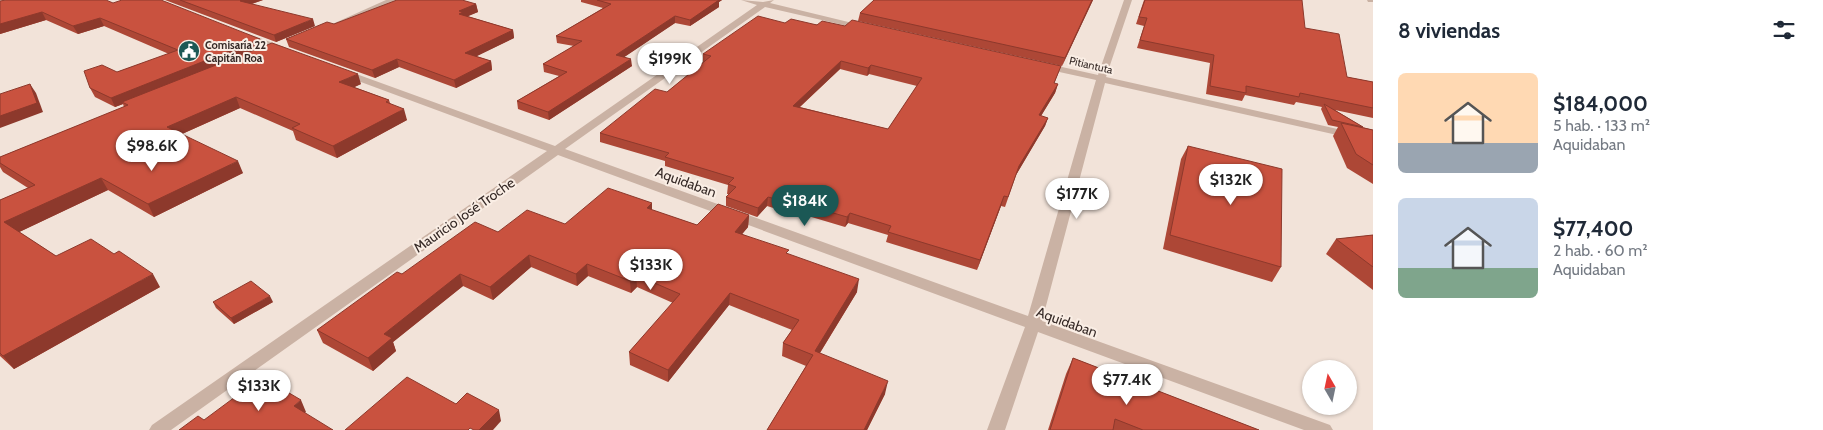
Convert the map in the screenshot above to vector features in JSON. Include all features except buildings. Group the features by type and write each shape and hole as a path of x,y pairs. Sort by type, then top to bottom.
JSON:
{"street":[{"path":"322,30 393,0"},
{"path":"745,0 767,2 880,30"},
{"path":"996,430 1033,326 1101,79 1128,0"},
{"name":"Mauricio José Troche","path":"158,430 767,2"},
{"path":"233,31 273,50 296,55"},
{"path":"273,50 295,41"},
{"name":"Pitiantuta","path":"1034,64 1373,140"},
{"name":"Aquidaban","path":"333,68 1033,326 1324,430"}],"place":[{"name":"Comisaría 22 Capitán Roa","path":"189,51"}]}
